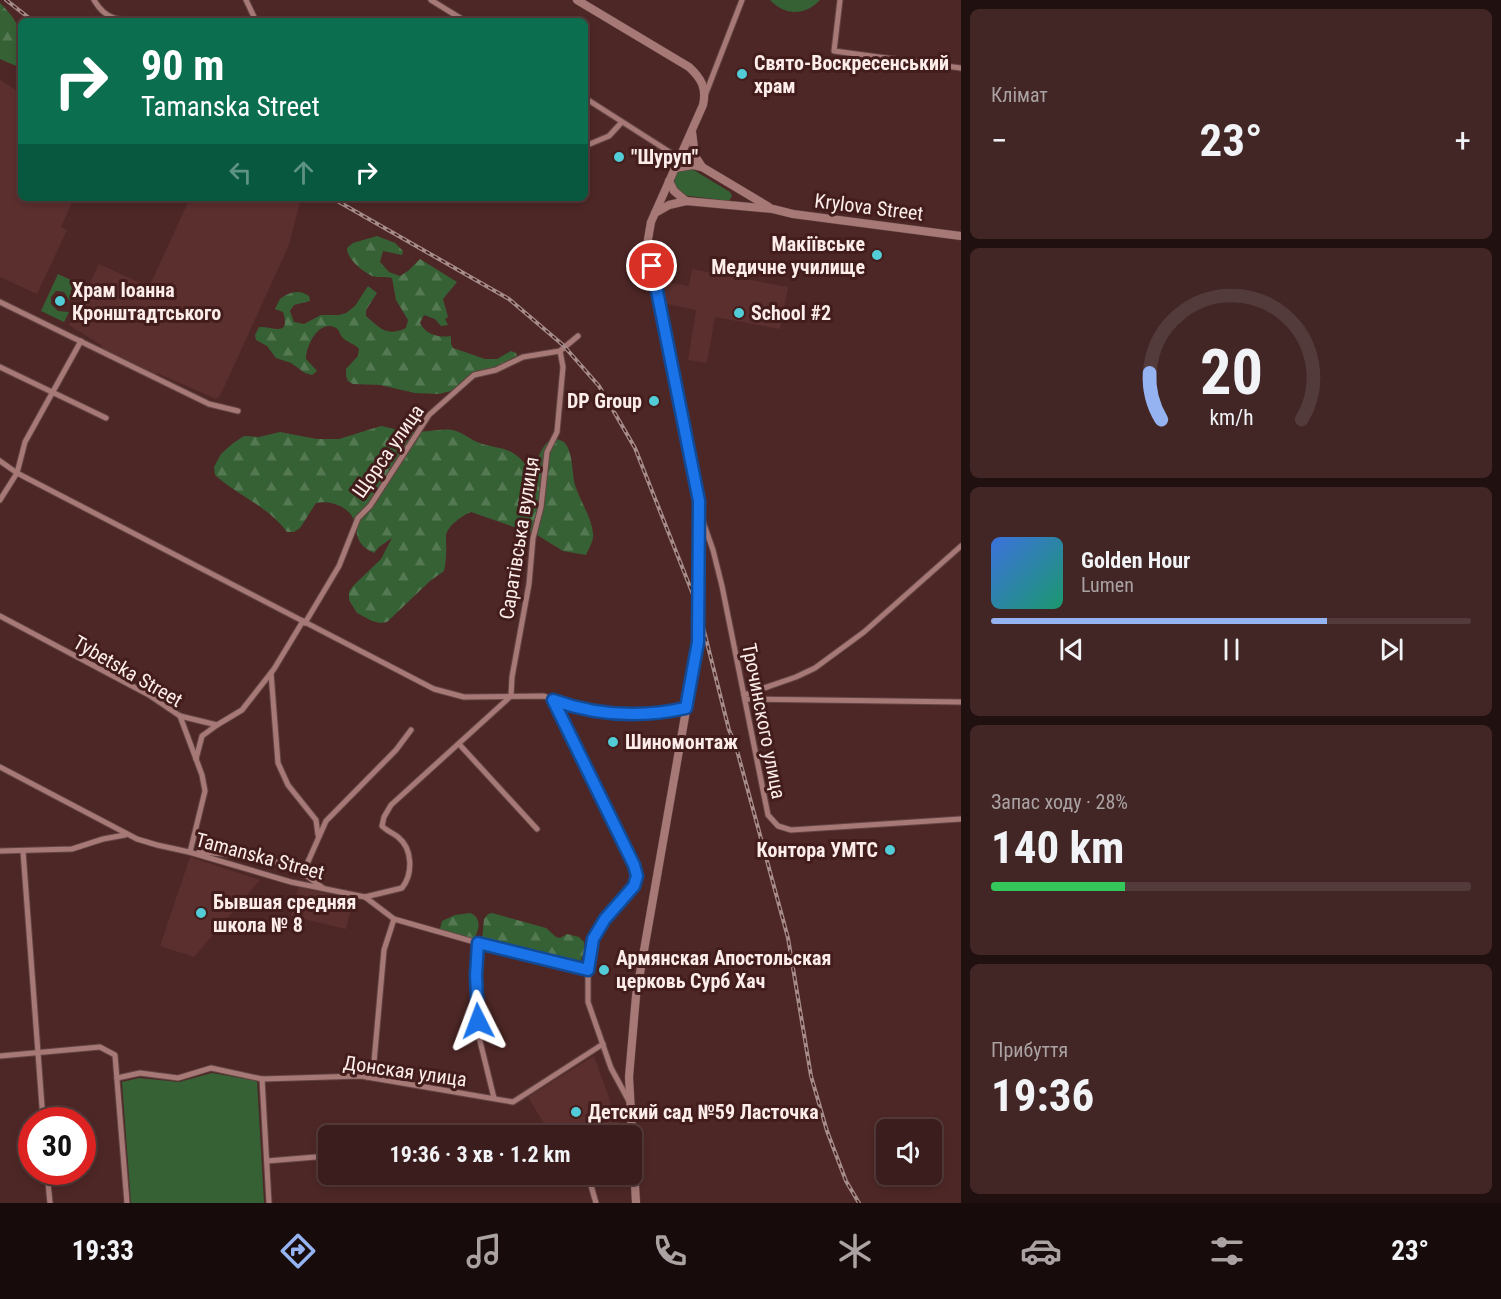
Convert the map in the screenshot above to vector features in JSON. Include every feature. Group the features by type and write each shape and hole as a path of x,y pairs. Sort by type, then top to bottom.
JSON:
{"main road":[{"path":"577,0 689,67 699,76 706,93 692,131 651,222 647,245 699,501 698,642 636,996 629,1077 636,1203"},
{"path":"692,131 695,156 702,167"},
{"path":"675,168 693,165 702,167 773,209"},
{"path":"669,181 674,191 686,201"},
{"path":"733,205 738,202 739,190"},
{"path":"655,213 669,205 686,201 773,209"},
{"name":"Krylova Street","path":"773,209 793,214 961,236"}],"street":[{"path":"94,0 106,16 110,18"},
{"path":"246,0 255,18"},
{"path":"431,0 460,18"},
{"path":"706,93 742,0"},
{"path":"840,0 834,51 961,68"},
{"path":"588,100 679,158"},
{"path":"588,145 609,136 622,122"},
{"path":"0,302 209,405 238,411"},
{"path":"560,351 578,336"},
{"path":"0,500 17,473 26,442 81,342"},
{"name":"Щорса улица","path":"196,759 202,736 242,710 271,673 339,566 358,518 370,506 429,415 474,375 496,370 523,357 560,351"},
{"name":"Саратівська вулиця","path":"511,696 512,677 529,584 533,538 541,507 547,452 557,432 564,367 560,351"},
{"path":"0,367 106,418"},
{"path":"0,461 17,473 434,688 464,697 543,696 569,706 614,715 644,715 686,708"},
{"name":"Трочинского улица","path":"699,511 713,550 722,586 768,815 778,826 791,830 961,819"},
{"path":"744,697 815,668 864,632 961,546"},
{"name":"Tybetska Street","path":"0,616 149,695 180,716 205,791 189,852"},
{"path":"271,673 278,763 288,785 316,820 319,836"},
{"path":"365,897 402,888 406,883 410,866 408,851 398,836 382,826 384,817 391,806 511,696"},
{"path":"744,697 961,702"},
{"path":"553,700 629,855 637,876 634,886 605,919 593,939 588,970 588,1002 611,1068 630,1103"},
{"path":"180,716 218,725"},
{"path":"303,873 326,821 396,750 411,730"},
{"path":"459,744 537,829"},
{"name":"Tamanska Street","path":"0,767 127,835 291,882 365,897 394,919 478,943 588,970"},
{"path":"0,851 72,849 103,839 127,835"},
{"path":"23,851 42,1107"},
{"path":"189,852 264,857 303,873 325,889"},
{"path":"367,1077 374,1062 379,980 384,950 394,919"},
{"path":"478,943 476,975 479,1037 494,1098"},
{"name":"Донская улица","path":"117,1078 141,1073 178,1078 211,1068 262,1079 367,1077 513,1102 603,1044"},
{"path":"0,1056 100,1047 115,1055 127,1203"},
{"path":"262,1079 269,1203"},
{"path":"267,1161 318,1157"},
{"path":"48,1185 50,1203"},
{"path":"591,1185 596,1203"}],"shaded area":[{"path":"0,80 18,91 18,201 73,201 61,227 67,230 37,294 0,277"},
{"path":"189,201 300,201 289,245 220,396 216,399 157,373 155,376 104,350 101,345 69,325 99,264 149,287"},
{"name":"School #2","path":"692,269 788,287 780,329 715,317 707,363 688,360 696,310 662,303 665,282 689,286"},
{"name":"Бывшая средняя школа № 8","path":"190,857 260,880 194,957 160,946"},
{"path":"298,887 353,900 346,929 291,916"},
{"path":"594,1056 619,1125 545,1125 528,1097"}],"green space":[{"path":"770,0 820,0 808,9 795,12 782,9"},
{"path":"0,3 8,11 18,28 18,67 0,59"},
{"path":"681,169 692,169 730,192 732,196 729,201 682,195 675,189 674,177"},
{"path":"377,236 395,243 403,251 402,255 383,251 380,262 389,272 400,276 420,259 457,282 443,299 448,317 445,319 448,325 441,326 435,319 424,315 420,323 429,333 451,336 453,348 485,359 497,359 511,351 517,356 496,367 474,372 451,391 439,394 415,393 380,385 353,384 348,381 346,369 358,356 359,349 343,338 334,327 328,326 318,331 308,348 306,359 317,371 312,375 291,363 276,358 267,346 256,340 255,335 259,327 283,328 285,320 283,312 275,309 280,299 287,295 298,292 309,296 310,301 294,305 290,311 294,322 304,324 321,315 346,313 355,306 368,286 377,293 366,310 366,316 384,330 393,332 406,328 408,320 396,300 392,278 374,277 368,274 356,264 348,252 347,248 353,243"},
{"path":"58,274 75,282 70,292 72,293 70,300 60,291 56,291 51,297 51,304 58,311 69,312 64,322 41,311"},
{"path":"381,426 409,432 456,431 477,442 509,451 526,465 535,465 548,442 556,439 563,441 570,452 575,485 592,527 593,539 586,555 563,551 537,535 471,512 456,521 447,532 444,571 430,581 387,622 380,623 357,613 349,600 349,592 381,559 392,538 374,553 370,551 359,540 353,517 340,506 322,502 316,503 300,528 294,532 287,532 271,515 215,475 214,467 221,454 244,436 259,437 280,432 317,439 339,439"},
{"path":"470,913 478,920 474,938 440,929 442,921 455,915"},
{"path":"492,913 546,928 556,937 560,938 567,934 579,937 584,942 584,953 580,962 575,964 482,941 484,919"},
{"path":"212,1073 257,1081 264,1203 131,1203 122,1082 139,1078 179,1082"}],"railway":[{"path":"6,0 29,18"},
{"path":"337,201 509,299 563,345 599,386 635,448 698,607 729,730 735,743 788,938 811,1076 827,1131 846,1181 859,1203"}],"place":[{"name":"Свято-Воскресенський храм","path":"742,74"},
{"name":"\"Шуруп\"","path":"619,157"},
{"name":"Макіївське Медичне училище","path":"877,255"},
{"name":"Храм Іоанна Кронштадтського","path":"60,301"},
{"name":"School #2","path":"739,313"},
{"name":"DP Group","path":"654,401"},
{"name":"Шиномонтаж","path":"613,742"},
{"name":"Контора УМТС","path":"890,850"},
{"name":"Бывшая средняя школа № 8","path":"201,913"},
{"name":"Армянская Апостольская церковь Сурб Хач","path":"604,970"},
{"name":"Детский сад №59 Ласточка","path":"576,1112"}],"route":[{"path":"478,1021 476,975 478,943 588,970 593,939 605,919 634,886 637,876 604,802 553,700 569,706 614,715 644,715 686,708 698,642 699,501 652,266"}]}
